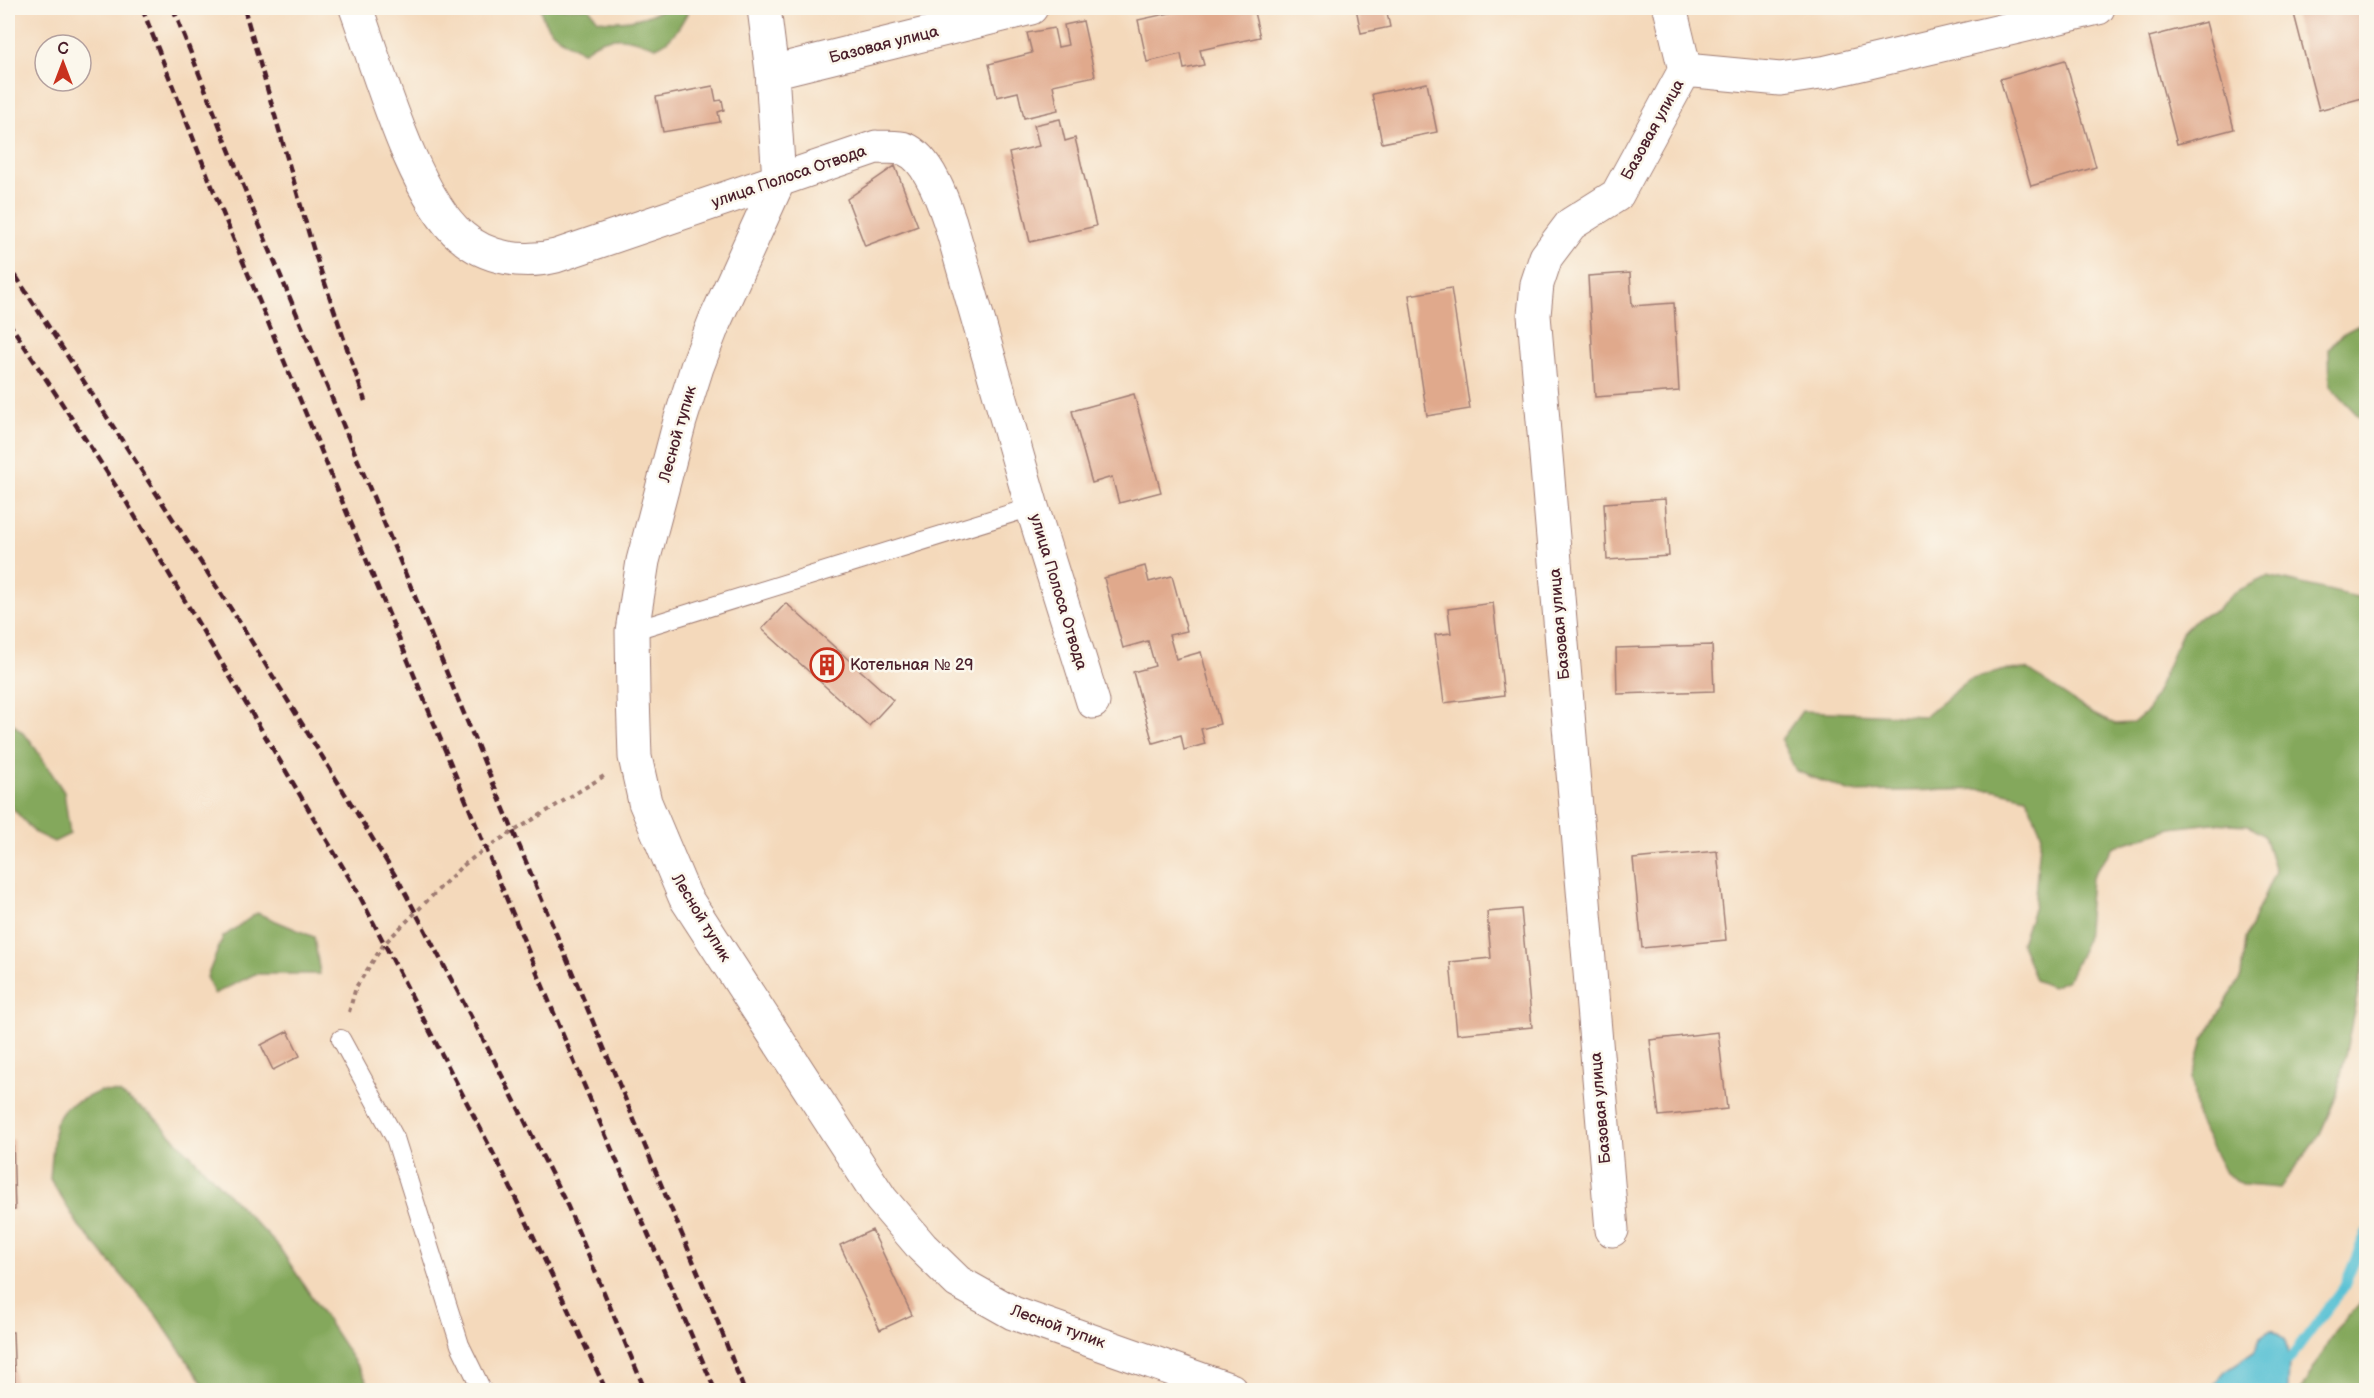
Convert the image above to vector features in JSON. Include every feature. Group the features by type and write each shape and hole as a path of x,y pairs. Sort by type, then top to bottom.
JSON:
{"street":[{"name":"улица Полоса Отвода","path":"356,8 404,142 446,221 461,236 480,249 510,259 535,261 876,147 905,149 921,163 939,190 950,222 1032,507 1093,702"},
{"path":"764,8 772,72 779,180"},
{"name":"Базовая улица","path":"772,72 1031,8"},
{"name":"Базовая улица","path":"1612,1230 1534,315 1537,284 1546,257 1571,224 1617,195 1685,70 1670,8"},
{"name":"Базовая улица","path":"1685,70 1780,79 1827,72 2098,8"},
{"name":"Лесной тупик","path":"779,180 714,323 690,389 643,561 632,631 635,757 645,802 685,897 881,1199 922,1246 958,1282 1013,1313 1230,1390"}],"lane":[{"path":"632,631 1032,507"},
{"path":"341,1039 395,1138 460,1345 482,1390"}],"path":[{"path":"341,1039 356,987 384,944 461,867 537,816 635,757"}],"green space":[{"path":"541,8 589,8 598,20 614,21 645,17 660,11 661,8 690,8 672,36 656,47 618,38 601,41 583,52 550,29 542,16"},
{"path":"2359,325 2366,325 2366,424 2330,386 2329,349 2342,334"},
{"path":"2268,576 2366,599 2366,953 2337,1095 2319,1136 2280,1188 2244,1185 2225,1173 2197,1119 2192,1078 2203,1040 2241,977 2245,939 2275,871 2264,836 2248,825 2212,823 2172,828 2113,847 2091,878 2086,941 2068,980 2052,987 2035,980 2021,943 2034,906 2041,832 2026,797 1991,789 1851,792 1796,771 1781,740 1802,711 1925,716 1969,680 2005,670 2027,669 2093,714 2115,724 2133,723 2148,710 2182,633 2197,618 2217,610 2233,593"},
{"path":"8,719 30,740 64,792 70,834 54,842 35,833 8,803"},
{"path":"257,913 314,937 320,974 255,974 214,994 207,977 223,937"},
{"path":"100,1091 119,1093 154,1117 279,1247 373,1390 207,1390 156,1315 79,1226 50,1179 55,1123 66,1107"},
{"path":"2366,1298 2366,1390 2301,1390 2336,1329"}],"water":[{"path":"2271,1330 2285,1339 2289,1360 2288,1390 2210,1390 2225,1371 2254,1352 2260,1338"}],"building":[{"path":"1184,8 1253,8 1260,37 1200,50 1204,65 1184,69 1181,54 1147,62 1138,20 1184,10"},
{"path":"1356,8 1386,8 1390,27 1361,33"},
{"path":"2359,8 2366,35 2366,97 2319,110 2293,10"},
{"path":"1083,21 1095,76 1053,85 1058,110 1024,118 1018,92 997,97 989,64 1032,53 1027,33 1054,28 1058,47 1068,45 1064,25"},
{"path":"2206,22 2234,129 2177,144 2149,37"},
{"path":"2065,60 2096,167 2031,186 2000,79"},
{"path":"1427,83 1437,132 1382,143 1372,94"},
{"path":"713,86 716,101 722,100 724,110 718,112 720,122 663,132 656,97"},
{"path":"1060,119 1065,141 1075,138 1096,226 1030,242 1009,153 1039,146 1034,125"},
{"path":"895,166 918,226 865,246 847,199"},
{"path":"1630,273 1632,306 1674,303 1679,391 1595,397 1588,276"},
{"path":"1451,288 1470,409 1427,416 1409,295"},
{"path":"1134,394 1161,492 1119,503 1112,477 1092,483 1072,411"},
{"path":"1665,499 1669,556 1607,560 1604,503"},
{"path":"1145,566 1149,582 1172,576 1187,631 1169,635 1176,659 1201,652 1220,724 1201,729 1205,744 1184,750 1181,735 1153,743 1133,672 1155,666 1148,641 1123,648 1104,578"},
{"name":"Котельная № 29","path":"786,603 893,700 869,726 762,629"},
{"path":"1493,603 1504,695 1444,703 1435,635 1451,633 1448,609"},
{"path":"1712,645 1714,691 1617,694 1616,648"},
{"path":"1717,851 1726,940 1642,948 1633,859"},
{"path":"1521,909 1532,1027 1457,1034 1450,962 1491,958 1487,912"},
{"path":"288,1031 300,1056 273,1070 261,1045"},
{"path":"1718,1032 1727,1109 1659,1116 1650,1040"},
{"path":"13,1139 15,1210 8,1210 8,1140"},
{"path":"872,1230 912,1315 880,1330 840,1245"},
{"path":"8,1332 13,1332 15,1387 8,1388"}],"waterway":[{"path":"2289,1360 2344,1287 2366,1233"}],"railway":[{"path":"142,8 217,199 575,1064 715,1390"},
{"path":"173,8 251,205 709,1299 744,1390"},
{"path":"244,8 313,248 365,401"},
{"path":"8,264 242,626 401,885 493,1058 568,1207 645,1390"},
{"path":"8,321 127,503 357,891 505,1176 606,1390"}],"place":[{"name":"Котельная № 29","path":"827,665"}]}
